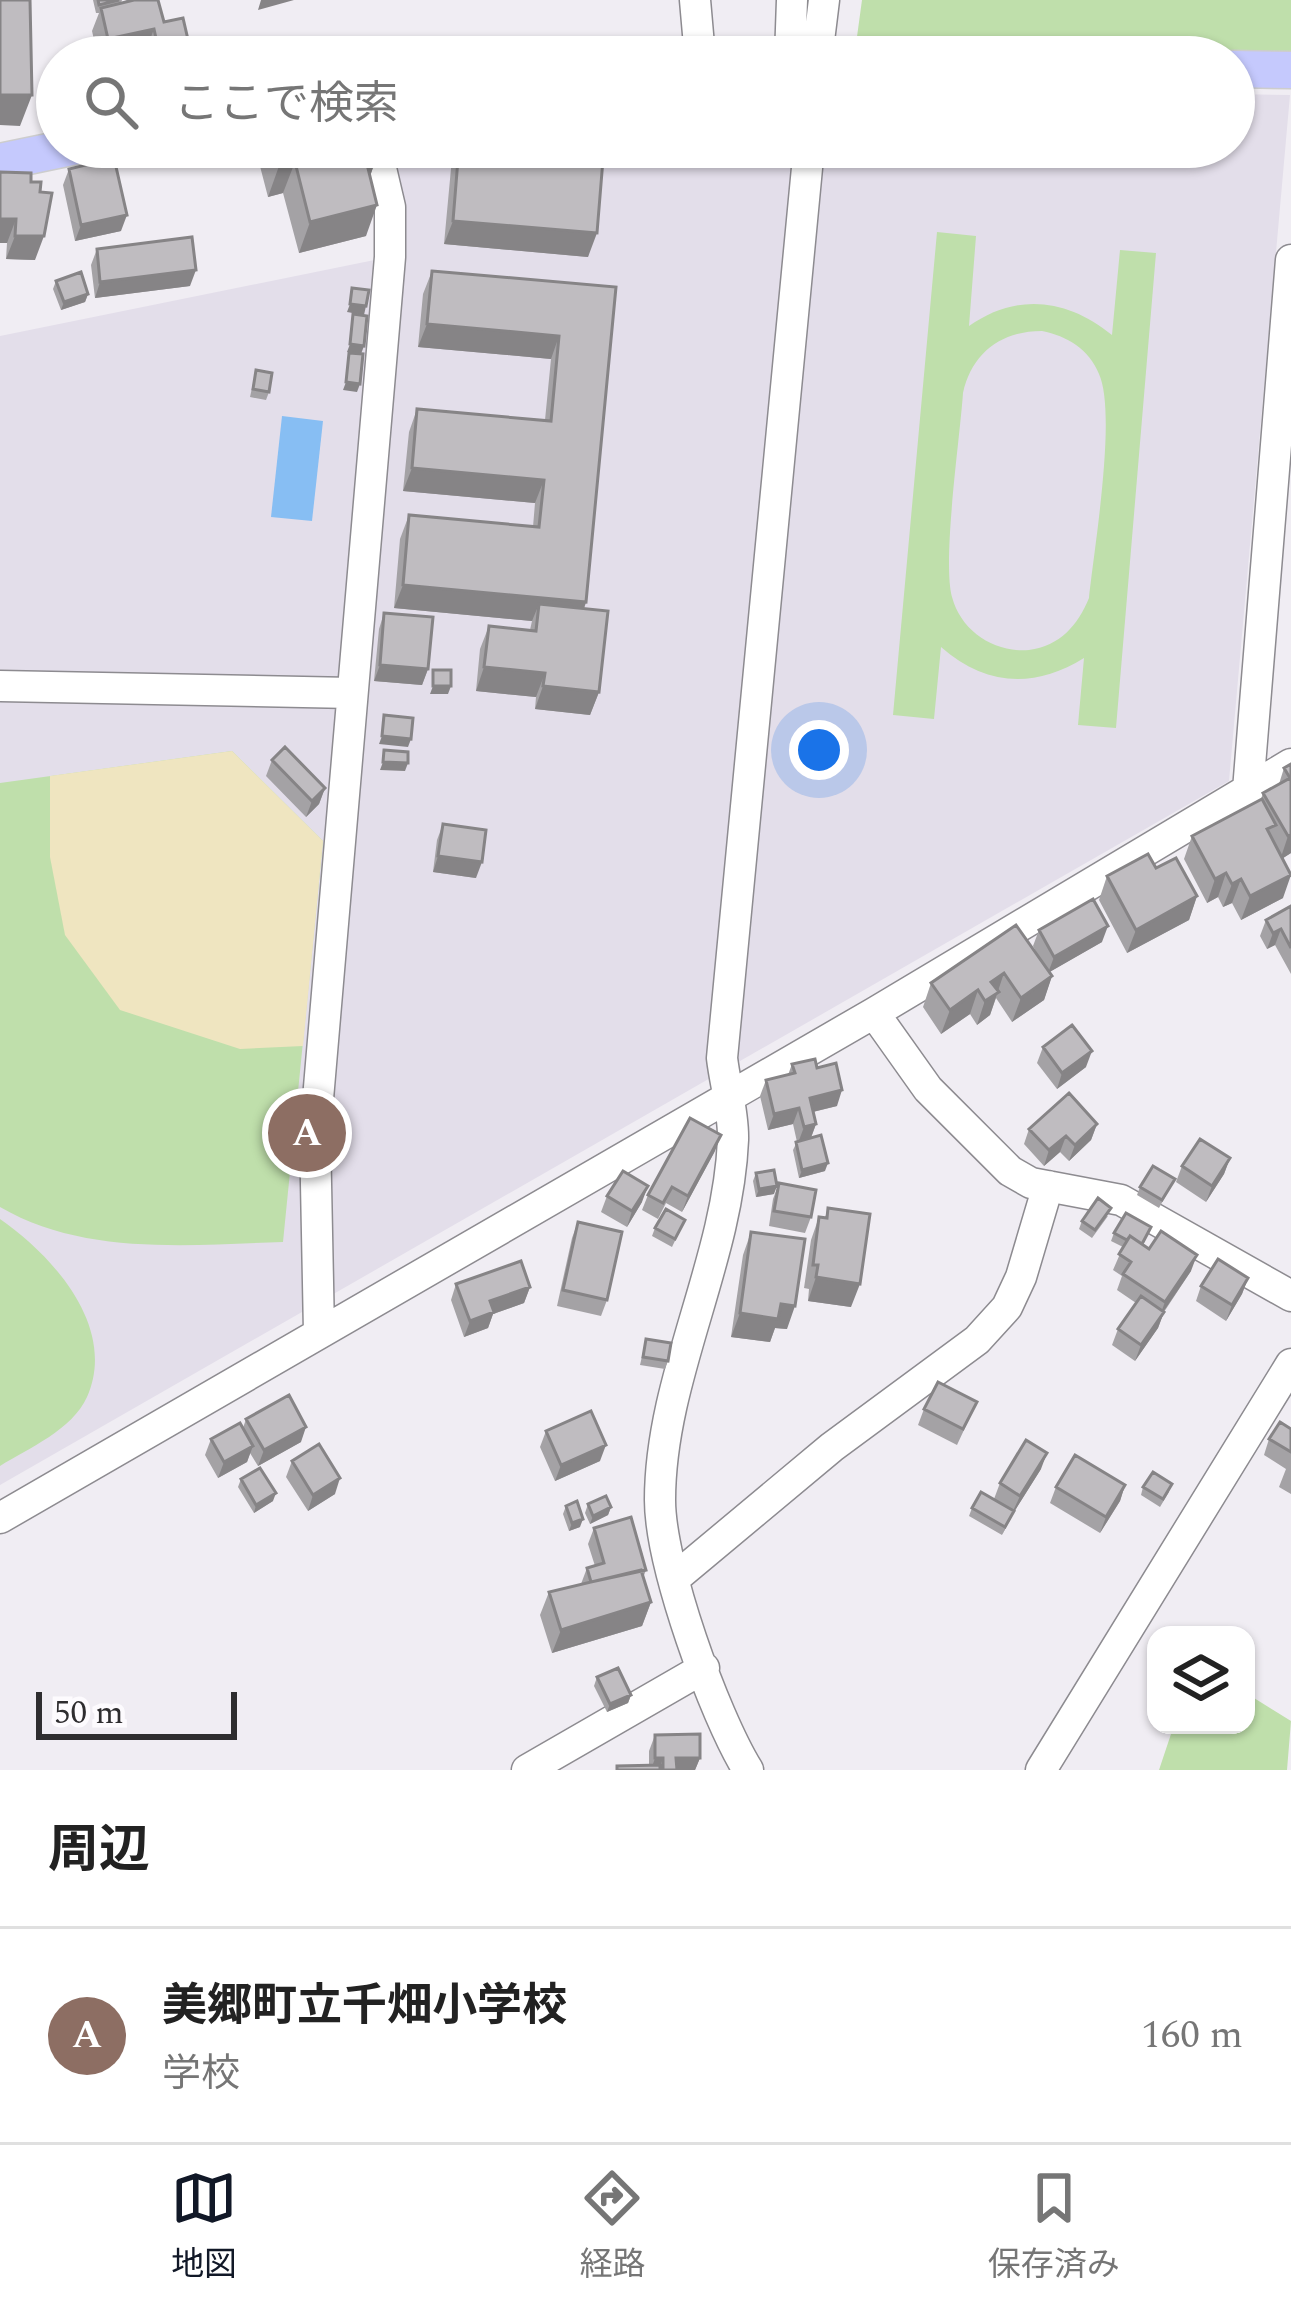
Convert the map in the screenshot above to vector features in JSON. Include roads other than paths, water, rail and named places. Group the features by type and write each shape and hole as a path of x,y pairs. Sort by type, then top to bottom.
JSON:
{"main road":[{"path":"1255,69 1291,70"},
{"path":"0,162 36,154"}],"street":[{"path":"695,0 698,36"},
{"path":"791,36 792,0"},
{"path":"820,36 824,0"},
{"path":"319,1332 315,1134 390,257 390,207 381,168"},
{"path":"748,1770 704,1668 675,1578 660,1499 668,1438 727,1184 733,1136 722,1058 806,168"},
{"path":"1248,790 1291,260"},
{"path":"0,686 352,693"},
{"path":"0,1518 874,1013 1291,764"},
{"path":"874,1013 928,1088 1010,1171 1048,1186 1121,1200 1291,1296"},
{"path":"675,1578 832,1448 977,1340 1007,1307 1021,1277 1048,1186"},
{"path":"1041,1770 1291,1364"},
{"path":"527,1770 704,1668"}],"water":[{"path":"282,416 323,421 312,521 271,517"}],"place":[{"name":"美郷町立千畑小学校","path":"307,1133"}]}
